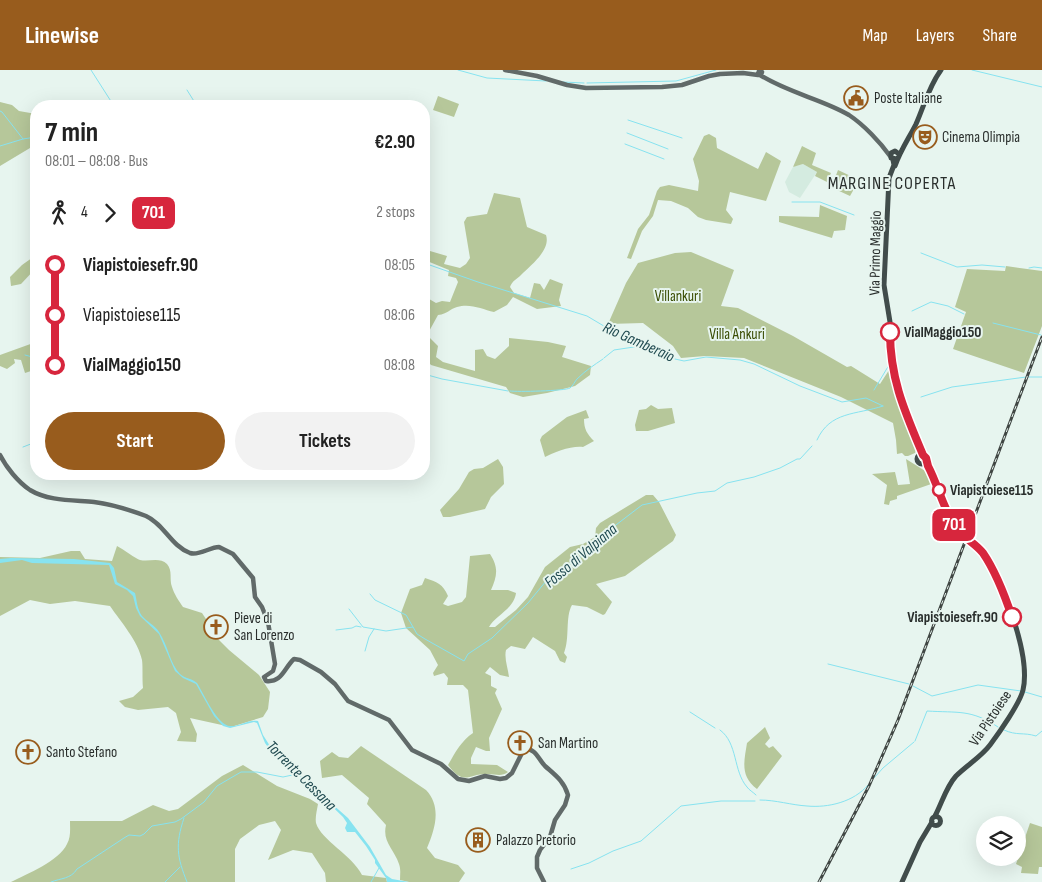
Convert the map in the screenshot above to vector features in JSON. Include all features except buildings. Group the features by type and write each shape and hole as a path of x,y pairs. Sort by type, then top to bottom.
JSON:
{"main road":[{"path":"895,155 910,130 936,70"},
{"path":"895,155 907,142 940,70"},
{"name":"Via Primo Maggio","path":"895,155 889,181 884,292 889,318 893,369 899,395 920,447 921,455"},
{"path":"921,455 917,461 924,462"},
{"name":"Via Pistoiese","path":"902,882 928,829 933,823 940,823 937,817 954,778 984,752 1021,697 1025,673 1019,639 1000,585 983,554 953,523 932,474 924,462 926,458 921,455"}],"street":[{"path":"504,70 586,88 662,87 682,85 710,76 760,74 774,84 849,116 895,155"},
{"path":"0,455 18,480 35,493 57,499 103,504 146,516 162,528 178,546 192,554 216,547 234,554 251,575 255,597 267,618 276,660 273,670 264,677 266,681 272,681 282,676 294,659 303,661 329,678 346,700 379,714 390,721 412,750 439,764 460,780 469,781 486,776 500,779 506,778 512,773 524,749 535,752 561,781 568,795 565,805 555,820 550,837 537,857 537,868 544,882"}],"shaded area":[{"path":"803,164 817,172 800,198 789,192 785,182 793,167"}],"green space":[{"path":"438,96 459,104 454,117 433,110"},
{"path":"0,102 12,105 19,111 30,113 30,148 0,166"},
{"path":"709,134 716,138 717,148 758,169 766,152 781,161 766,201 730,192 726,210 733,219 731,224 706,220 698,217 688,208 671,201 658,200 653,216 642,231 631,259 627,258 638,229 649,215 660,187 669,185 698,191 699,181 693,159 704,136"},
{"path":"802,146 816,153 812,165 831,173 827,182 815,176 817,172 803,164 793,167"},
{"path":"838,170 859,180 850,196 832,186"},
{"path":"494,193 520,198 527,227 546,235 547,241 543,252 535,262 510,287 514,293 530,298 534,283 540,284 544,290 550,279 563,284 559,300 561,306 537,309 513,297 507,305 494,312 471,306 462,306 438,315 430,330 430,300 436,303 442,301 450,302 458,282 456,278 448,276 449,270 430,262 430,251 447,256 444,264 460,268 470,258 464,222 467,217 487,214"},
{"path":"820,205 847,216 845,230 834,231 832,238 779,222 779,216 819,217"},
{"path":"691,252 734,270 721,306 738,308 793,336 847,367 851,366 880,384 891,367 897,399 918,446 915,453 908,456 902,453 897,454 893,423 841,397 744,358 705,356 681,358 673,346 643,323 608,324 626,283 638,263 675,253"},
{"path":"30,259 30,274 21,284 11,286 10,277"},
{"path":"1006,266 1042,271 1042,326 1024,373 953,349 966,312 955,307 967,269 1005,271"},
{"path":"430,338 438,346 436,357 443,362 475,371 475,350 483,349 487,356 495,359 509,346 509,338 566,346 562,357 591,366 590,375 575,386 523,397 510,393 506,387 431,365"},
{"path":"30,344 30,371 25,373 21,360 14,359 15,363 7,369 0,366 0,355"},
{"path":"651,405 658,409 672,408 675,423 648,431 636,431 635,425 639,410 646,409"},
{"path":"586,410 589,418 584,419 585,426 588,434 594,441 583,447 564,449 545,457 540,440 542,436 567,417"},
{"path":"498,459 503,467 504,484 491,497 485,509 443,517 440,510 459,489 469,472 474,469 483,468"},
{"path":"906,459 930,474 934,483 897,496 897,499 890,501 889,505 884,504 887,485 872,474 895,472 898,485 910,484"},
{"path":"646,495 653,495 659,502 676,535 673,541 625,576 596,584 612,602 605,614 603,615 587,607 572,605 564,653 567,657 565,663 560,661 555,651 533,637 525,649 511,646 506,650 509,677 500,675 490,667 485,673 491,676 491,686 497,689 495,693 502,709 489,738 490,751 476,747 471,758 471,764 497,765 508,772 501,775 458,776 448,765 462,743 473,733 468,690 463,685 447,685 448,678 444,673 434,676 433,673 438,665 430,650 406,628 401,613 410,589 422,585 425,578 442,586 448,596 443,604 448,606 462,602 466,597 470,556 490,554 496,568 495,580 491,590 508,590 516,593 512,604 489,627 495,627 516,610 528,597 545,567 570,547 583,544 595,537 596,528 600,523"},
{"path":"117,546 140,560 158,560 167,564 170,569 173,590 183,607 202,613 208,622 207,628 229,650 259,675 270,692 268,709 263,717 231,727 190,718 197,734 196,742 177,741 181,732 176,713 168,707 138,710 125,707 119,701 133,697 143,688 142,663 140,653 133,639 110,606 75,601 50,604 30,600 0,616 0,557 40,558 71,551 80,551 85,559 112,561"},
{"path":"765,727 770,738 765,744 769,748 773,746 782,756 757,789 746,774 744,768 745,756 747,743"},
{"path":"361,746 426,790 434,804 436,818 427,848 435,858 458,865 465,873 459,882 409,882 400,880 400,866 387,841 386,825 367,804 369,798 342,775 322,778 320,761 332,752 339,757 348,758"},
{"path":"243,765 277,786 318,804 316,823 324,835 351,861 362,875 386,878 387,882 326,882 325,873 312,853 293,850 268,860 281,830 275,821 259,825 240,839 235,849 235,882 11,882 42,866 63,850 69,839 70,821 122,821 153,805 169,811 178,809 222,776"},
{"path":"1030,823 1042,827 1042,867 1039,867 1038,874 1021,873 1022,867 1020,866 1026,866 1026,835"}],"water":[{"path":"0,559 74,559 110,563 114,568 117,582 135,593 140,613 159,632 177,670 182,676 197,683 216,716 226,725 231,726 258,721 263,735 270,746 284,756 305,780 348,818 370,847 386,875 392,879 409,882 387,882 375,860 355,832 347,832 345,828 347,823 343,817 311,786 305,783 289,764 278,758 270,750 257,723 254,722 230,728 223,726 214,716 196,684 183,678 175,671 159,634 140,616 133,596 127,590 115,584 109,565 32,563 22,560 0,563"}],"waterway":[{"path":"91,70 110,100"},
{"path":"458,70 487,78 546,81"},
{"path":"587,83 676,81 716,70"},
{"path":"972,70 1042,87"},
{"path":"563,82 584,83"},
{"path":"187,90 193,100"},
{"path":"0,111 23,139"},
{"path":"628,120 682,138"},
{"path":"627,133 668,149"},
{"name":"Rio Gamberaio","path":"0,146 30,138"},
{"path":"625,144 664,159"},
{"path":"792,202 820,202 854,215"},
{"path":"921,253 957,267 982,265 1005,267"},
{"name":"Rio Gamberaio","path":"430,265 587,316 619,335 641,340 675,359 684,361 706,357 740,360 754,364 800,386 842,402 866,398 883,406"},
{"path":"1029,268 1042,268"},
{"path":"912,311 931,302 948,306 964,314"},
{"path":"993,323 1041,335"},
{"path":"604,358 614,350 651,346"},
{"path":"25,355 30,356"},
{"path":"874,390 889,365 888,358"},
{"path":"510,391 551,391 570,388 580,376 603,359"},
{"path":"430,376 508,391"},
{"path":"921,397 952,387 1026,377"},
{"path":"1028,377 1042,377"},
{"path":"817,440 822,431 836,419 883,406"},
{"path":"23,447 30,444"},
{"name":"Fosso di Valpiana","path":"349,609 363,627 386,631 413,627 417,634 464,661 468,654 492,638 528,603 551,575 592,550 612,528 642,505 715,491 727,483 754,477 800,459 812,446"},
{"path":"370,594 375,600 406,615 413,627"},
{"path":"336,630 356,626 361,627"},
{"path":"365,651 369,637 374,629"},
{"path":"828,664 909,684"},
{"path":"913,686 932,696 978,685 1021,691"},
{"path":"1025,692 1042,697"},
{"path":"915,741 927,711 964,713 980,717 998,727"},
{"path":"690,712 715,728"},
{"path":"720,730 730,742 739,773 748,788 756,795"},
{"path":"1004,730 1036,736 1042,731"},
{"path":"874,778 914,742"},
{"name":"Torrente Cessana","path":"51,882 72,875 77,869 129,835 140,836 152,826 175,822 181,819 204,802 217,786 241,772 257,772 283,777 297,774"},
{"path":"760,800 815,806 832,805 856,796 868,785"},
{"path":"571,869 641,841 681,806 721,801 755,801"},
{"path":"184,818 179,836 178,851 187,882"},
{"path":"165,882 180,867"},
{"path":"371,882 379,868"}],"railway":[{"path":"819,882 869,786 898,720 1042,337"}],"bus line":[{"name":"701","path":"890,332 891,360 899,395 923,455 926,458 953,523 963,535 975,544 990,565 1012,617"}],"place":[{"name":"Poste Italiane","path":"856,98"},
{"name":"Cinema Olimpia","path":"925,137"},
{"name":"ViaIMaggio150","path":"890,332"},
{"name":"Viapistoiese115","path":"939,490"},
{"name":"Viapistoiesefr.90","path":"1012,617"},
{"name":"Pieve di San Lorenzo","path":"216,627"},
{"name":"San Martino","path":"520,743"},
{"name":"Santo Stefano","path":"28,752"},
{"name":"Palazzo Pretorio","path":"478,840"}],"district":[{"name":"MARGINE COPERTA","path":"892,183"}],"park label":[{"name":"Villankuri","path":"678,296"},
{"name":"Villa Ankuri","path":"737,334"}]}
